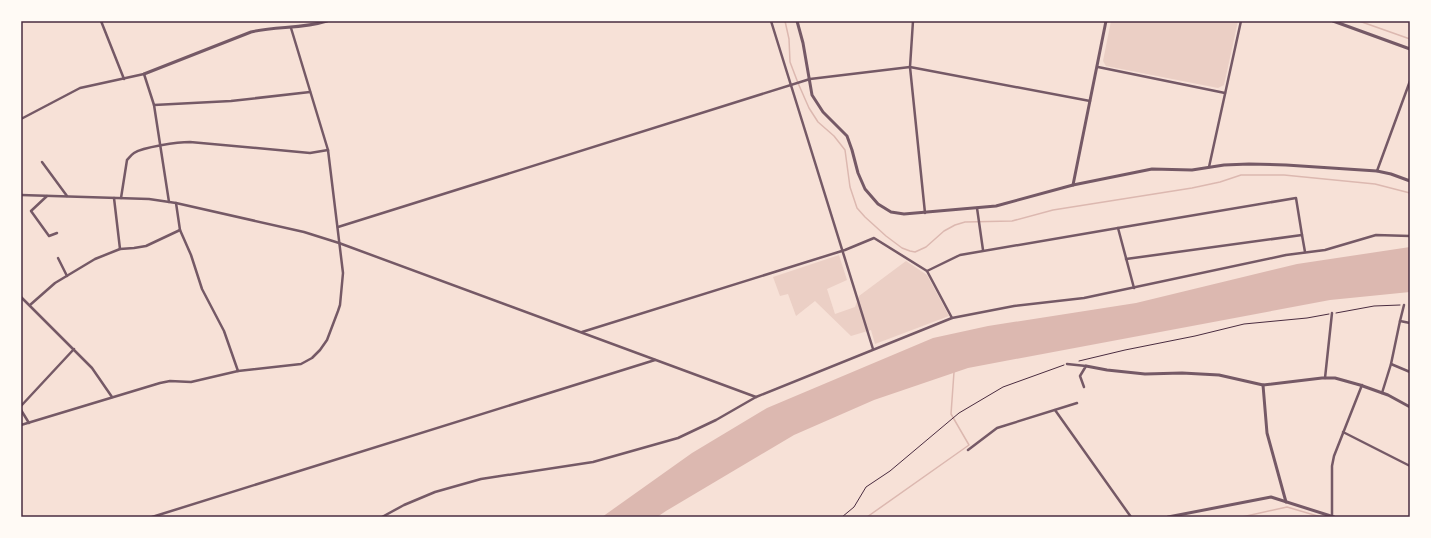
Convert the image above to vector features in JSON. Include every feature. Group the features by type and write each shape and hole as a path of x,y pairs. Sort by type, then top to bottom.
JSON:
{"street":[{"path":"101,21 124,79"},
{"path":"21,119 80,88 144,74 250,32 262,29 304,27 327,21"},
{"path":"771,21 873,349"},
{"path":"797,21 803,43 812,95 823,112 847,136 858,173 865,189 878,204 890,212 904,214 996,206 1073,186 1152,169 1192,170 1224,165 1286,165 1377,172 1391,174 1410,181"},
{"path":"913,21 910,67 925,212"},
{"path":"1073,186 1106,21"},
{"path":"1209,167 1241,21"},
{"path":"1333,21 1410,49"},
{"path":"21,425 160,383 170,381 191,382 238,371 300,364 312,358 327,340 340,305 343,273 338,227 328,150 291,28"},
{"path":"338,227 810,79 910,67 1091,101"},
{"path":"1098,67 1225,93"},
{"path":"144,74 154,105 169,202"},
{"path":"1377,172 1410,81"},
{"path":"154,105 231,102 310,92"},
{"path":"121,198 127,160 135,152 160,146 180,142 190,142 310,153 328,150"},
{"path":"42,162 68,196"},
{"path":"21,195 149,199 176,203 304,232 339,243 756,397"},
{"path":"47,196 31,211 49,236 58,233"},
{"path":"114,198 120,249"},
{"path":"927,271 960,255 983,250 1296,198 1305,252"},
{"path":"176,203 180,230 191,255 202,289 224,330 238,371"},
{"path":"977,208 983,250"},
{"path":"1118,228 1134,288"},
{"path":"30,306 55,283 95,259 120,249 146,246 180,230"},
{"path":"1126,259 1302,235"},
{"path":"382,517 404,505 435,492 481,479 593,462 678,438 716,420 756,397 952,318 1014,306 1084,298 1286,255 1324,250 1376,235 1410,236"},
{"path":"582,332 842,250 874,238 927,271 952,318"},
{"path":"58,258 67,276"},
{"path":"21,297 92,368 112,397"},
{"path":"1382,392 1392,364 1404,305"},
{"path":"1325,378 1332,313"},
{"path":"1400,321 1410,323"},
{"path":"21,406 74,349"},
{"path":"152,517 656,360"},
{"path":"1067,364 1145,374 1182,373 1219,375 1264,385 1335,378 1382,392 1410,407"},
{"path":"1392,364 1410,372"},
{"path":"1084,387 1080,376 1086,366"},
{"path":"1264,385 1267,433 1286,502"},
{"path":"1168,517 1271,497 1333,517 1332,466 1334,456 1362,385"},
{"path":"968,450 997,428 1077,403"},
{"path":"21,410 28,422"},
{"path":"1055,410 1131,517"},
{"path":"1343,432 1410,466"}],"path":[{"path":"842,517 854,507 866,487 890,471 956,416 1003,387 1067,364 1244,324 1307,318 1374,306 1404,305"}],"shaded area":[{"path":"1111,21 1238,21 1224,85 1218,88 1106,66 1103,61"},
{"path":"1410,247 1410,292 1330,300 968,368 874,400 794,435 657,517 602,517 692,453 767,408 933,338 988,326 1136,303 1297,264"},
{"path":"839,255 847,280 827,289 835,314 855,307 859,296 906,261 927,275 949,316 875,344 871,330 851,336 815,301 796,316 788,294 780,296 773,277"}],"waterway":[{"path":"785,21 789,39 790,62 798,83 809,108 818,122 834,136 845,150 850,187 857,208 886,236 902,248 910,251 915,252 926,247 944,231 965,222 1012,221 1053,210 1192,188 1220,182 1241,175 1284,175 1375,184 1410,193"},
{"path":"1359,21 1410,39"},
{"path":"867,517 969,445 951,414 954,372"},
{"path":"1242,517 1287,507 1321,517"}]}
